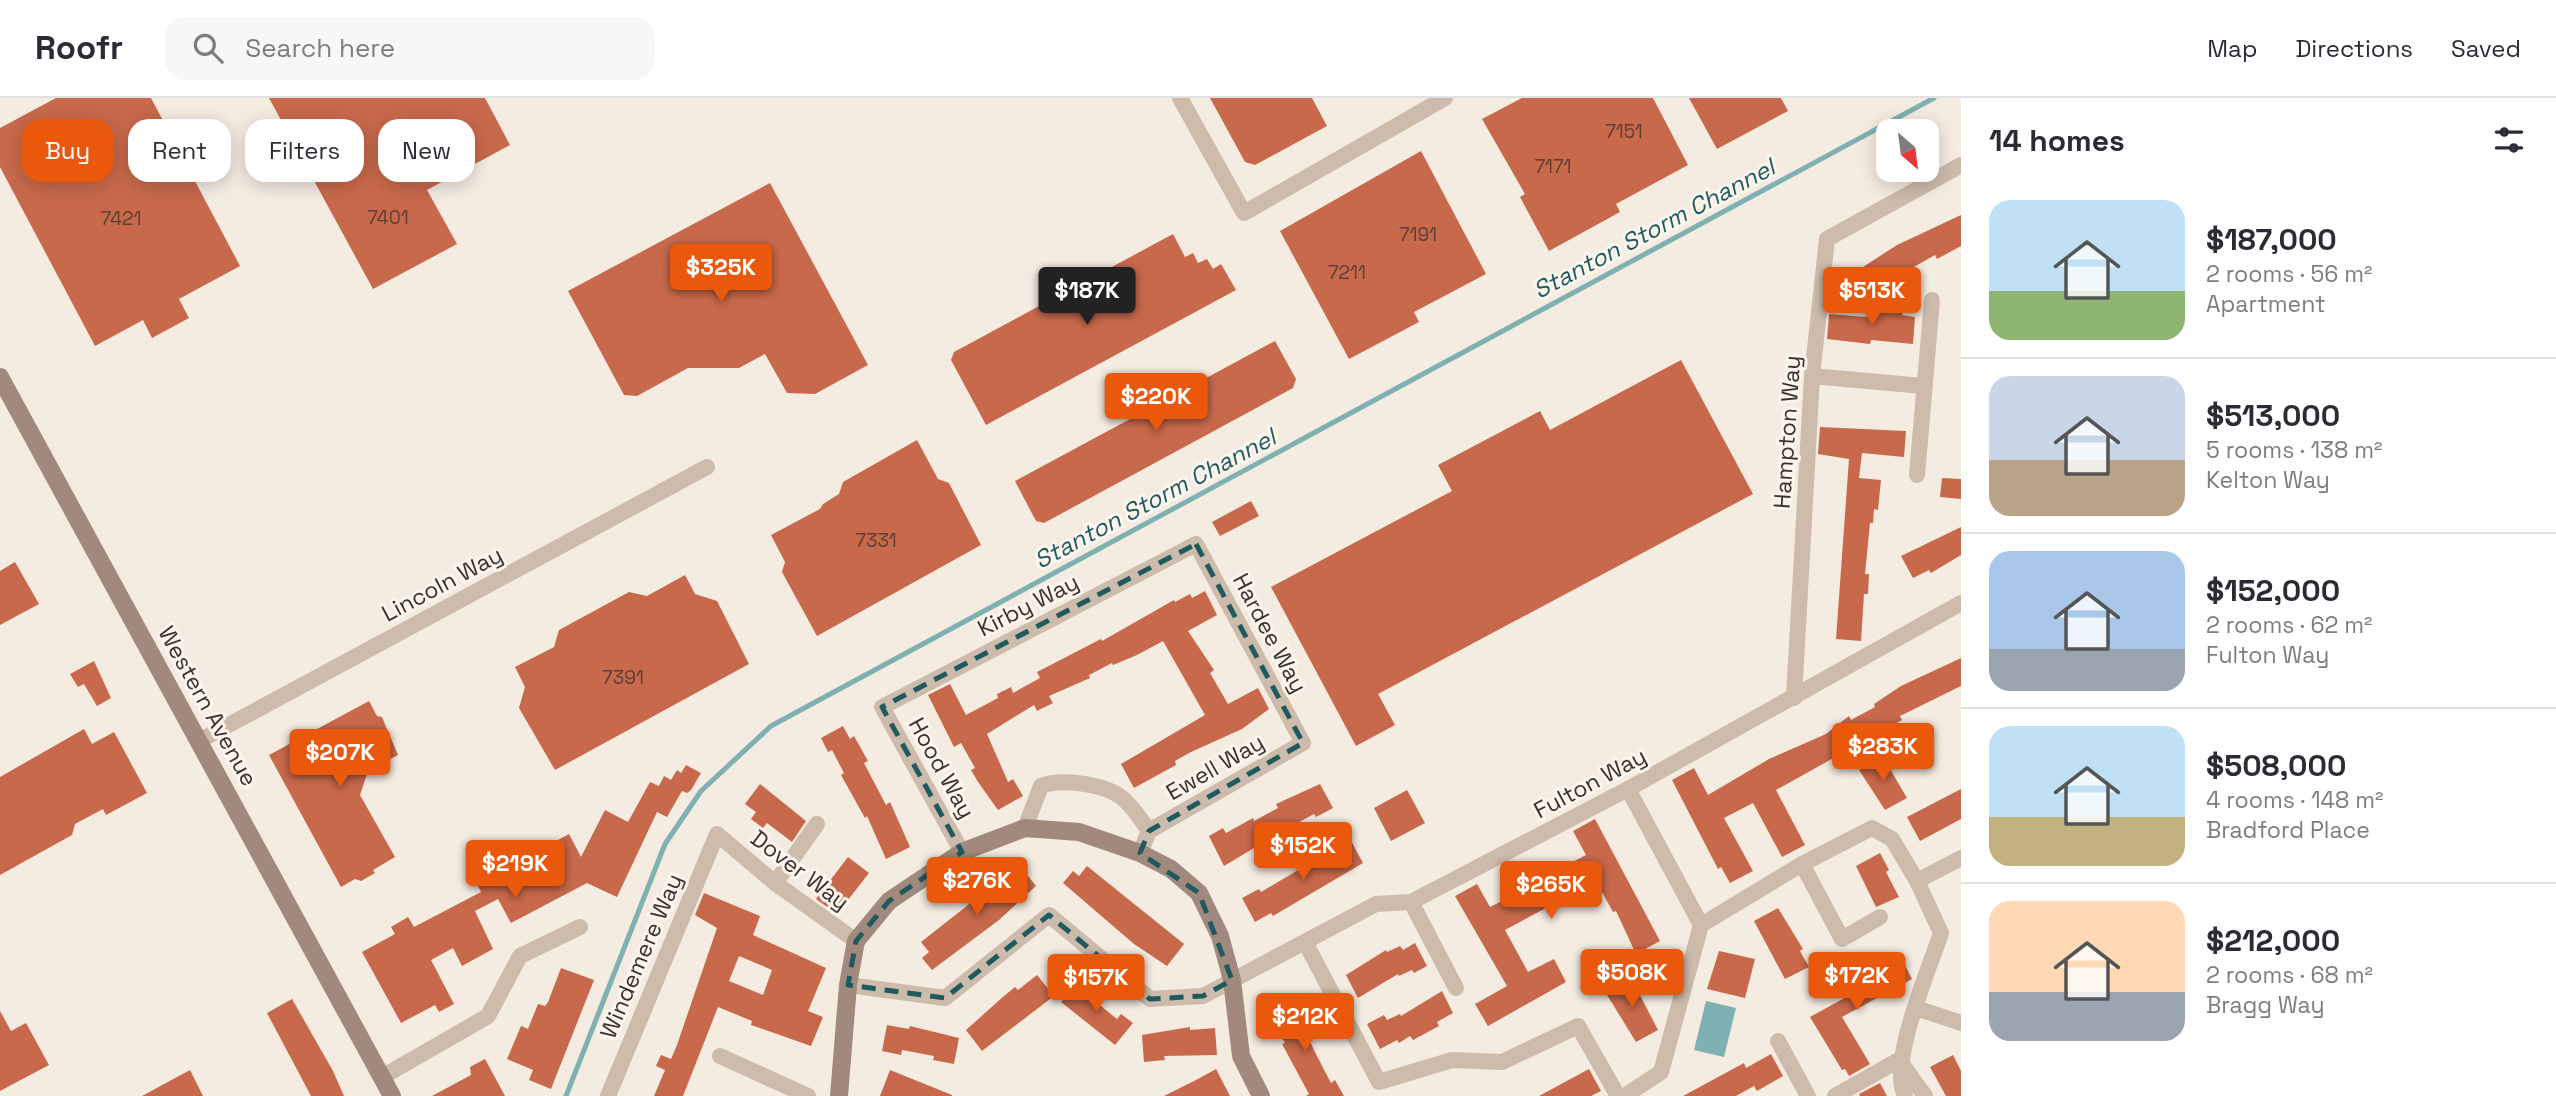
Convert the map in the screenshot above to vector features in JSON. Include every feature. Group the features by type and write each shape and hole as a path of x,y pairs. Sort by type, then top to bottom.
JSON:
{"street":[{"path":"1180,98 1244,213 1445,98"},
{"name":"Hampton Way","path":"1794,698 1812,376 1827,239 1961,165"},
{"path":"1917,475 1932,300"},
{"path":"1812,376 1923,386"},
{"name":"Western Avenue","path":"0,377 392,1096"},
{"name":"Lincoln Way","path":"199,741 707,467"},
{"name":"Kirby Way","path":"881,707 1196,544"},
{"name":"Hardee Way","path":"1196,544 1303,743"},
{"name":"Fulton Way","path":"848,985 945,998 1049,915 1150,999 1203,996 1376,904 1411,902 1629,789 1961,603"},
{"name":"Hood Way","path":"881,707 962,852"},
{"name":"Ewell Way","path":"1149,831 1303,743"},
{"path":"1025,828 1041,786 1072,784 1106,790 1124,799 1149,831 1140,853"},
{"path":"1625,1096 1661,1072 1701,925 1629,789"},
{"path":"775,883 817,824"},
{"path":"839,1096 848,985 856,941 889,901 962,852 1025,828 1079,832 1140,853 1171,869 1199,893 1220,936 1232,980 1241,1056 1261,1096"},
{"path":"1701,925 1802,864 1872,828 1892,839 1917,881 1941,933 1899,1060 1900,1086 1905,1096"},
{"name":"Dover Way","path":"717,834 775,883 856,941"},
{"name":"Windemere Way","path":"608,1096 717,834"},
{"path":"1917,881 1961,858"},
{"path":"1802,864 1842,939 1880,917"},
{"path":"1411,902 1455,988"},
{"path":"382,1077 488,1016 520,956 580,927"},
{"path":"1305,942 1379,1082 1452,1060 1502,1062 1578,1026 1618,1096"},
{"path":"1916,1008 1961,1023"},
{"path":"1778,1041 1808,1096"},
{"path":"720,1056 808,1096"},
{"path":"1835,1096 1899,1060"},
{"path":"1899,1060 1925,1096"}],"highlighted area":[{"path":"1196,544 1303,743 1149,831 1140,853 1199,893 1232,980 1203,996 1150,999 1049,915 945,998 848,985 856,941 889,901 962,852 882,707"}],"water":[{"path":"1706,1001 1736,1008 1724,1057 1694,1050"}],"building":[{"path":"56,98 151,98 162,119 128,119 128,182 196,182 240,266 179,299 189,318 152,338 143,320 95,346 0,167 0,128"},
{"path":"269,98 485,98 510,145 475,164 475,119 378,119 378,182 442,182 427,190 457,244 373,289 315,182 364,182 364,119 280,119"},
{"path":"1210,98 1312,98 1327,126 1255,165 1245,162"},
{"path":"1522,98 1653,98 1688,165 1616,204 1620,212 1549,251 1520,197 1525,194 1482,119"},
{"path":"1689,98 1781,98 1788,111 1717,149"},
{"path":"1421,151 1486,274 1414,312 1419,322 1349,359 1280,231"},
{"path":"770,183 868,365 815,394 787,393 765,354 739,368 688,368 637,396 624,395 568,291"},
{"path":"1961,215 1961,246 1937,259 1935,255 1912,268 1913,271 1900,279 1898,275 1858,300 1846,278 1897,245"},
{"path":"1173,234 1185,257 1193,253 1198,263 1207,259 1213,269 1221,264 1236,290 986,425 951,360 954,352"},
{"path":"1863,309 1903,312 1902,315 1915,317 1913,344 1871,340 1870,344 1827,339 1829,314 1867,317"},
{"path":"1275,341 1296,379 1293,388 1044,523 1036,521 1015,481"},
{"path":"1681,360 1753,494 1378,694 1395,725 1356,746 1271,587 1452,491 1438,465 1540,411 1550,430"},
{"path":"1820,427 1906,431 1904,457 1862,453 1859,478 1881,480 1878,510 1874,509 1873,523 1870,523 1865,574 1869,574 1868,594 1864,594 1861,641 1836,639 1849,459 1818,454"},
{"path":"917,440 938,479 949,483 981,545 817,636 782,572 785,562 771,535 820,509 839,494 843,482"},
{"path":"1942,478 1961,479 1961,499 1940,497"},
{"path":"1251,501 1259,516 1220,536 1212,522"},
{"path":"1961,527 1961,555 1931,573 1929,570 1913,578 1901,556"},
{"path":"15,562 39,604 0,625 0,571"},
{"path":"685,575 695,594 717,601 749,664 555,770 519,708 525,687 515,667 554,647 559,630 629,592 647,596"},
{"path":"1205,591 1217,615 1188,631 1214,670 1210,673 1228,704 1258,688 1269,709 1242,729 1191,752 1175,761 1176,765 1134,788 1121,764 1205,715 1163,641 1137,655 1113,665 1112,663 1089,675 1090,678 1049,696 1053,703 1037,711 1034,705 987,734 1008,782 1013,779 1023,796 998,810 971,770 975,768 961,743 954,747 928,695 950,684 966,715 998,698 997,694 1011,687 1013,693 1040,678 1037,672 1101,639 1102,641 1174,600 1175,602 1190,594 1192,598"},
{"path":"1961,658 1961,686 1900,716 1902,720 1776,790 1805,845 1782,857 1753,803 1724,818 1753,871 1730,883 1721,867 1718,869 1672,780 1694,768 1708,795 1769,759 1826,734 1849,716 1851,720 1875,707 1874,704 1901,686"},
{"path":"94,661 111,698 97,706 84,684 78,687 70,674"},
{"path":"369,701 377,716 382,717 398,755 368,771 360,795 395,857 361,881 355,879 341,887 269,755"},
{"path":"843,726 850,739 854,736 868,761 864,763 886,805 890,802 910,847 886,859 867,816 865,818 841,775 844,773 832,750 828,752 821,738"},
{"path":"84,729 92,744 114,732 147,793 106,815 103,809 75,824 72,835 0,875 0,777"},
{"path":"1883,757 1907,798 1885,810 1859,770"},
{"path":"686,765 701,773 691,790 687,793 682,791 667,817 657,812 617,897 587,883 511,923 498,899 475,911 493,949 462,966 453,948 431,960 454,1004 439,1012 435,1005 401,1023 362,952 395,934 391,927 408,917 414,927 481,892 477,884 569,834 581,857 605,810 628,822 650,782 659,786 664,776 671,780 677,770 681,773"},
{"path":"760,784 806,821 792,842 767,823 763,828 751,819 756,812 745,804"},
{"path":"1320,784 1333,808 1316,817 1314,814 1290,827 1292,831 1266,845 1264,842 1224,866 1209,836 1223,828 1226,833 1253,818 1254,821 1278,808 1276,804"},
{"path":"1961,789 1961,819 1920,841 1907,817"},
{"path":"1407,790 1425,823 1391,841 1374,808"},
{"path":"1595,819 1660,941 1636,954 1616,911 1613,912 1596,881 1505,930 1528,972 1554,959 1566,982 1488,1026 1475,1004 1507,986 1455,896 1477,884 1490,907 1550,877 1548,875 1586,855 1573,831"},
{"path":"1350,839 1363,863 1273,916 1271,913 1255,922 1242,898 1259,889 1261,892"},
{"path":"1880,853 1899,897 1876,907 1856,866"},
{"path":"848,857 869,873 837,914 816,899"},
{"path":"1019,865 1036,886 999,920 932,970 922,958 929,952 921,942"},
{"path":"1087,866 1184,944 1167,966 1134,944 1063,883 1073,871 1079,876"},
{"path":"704,893 760,916 753,935 826,968 808,1011 823,1017 811,1046 751,1025 752,1021 718,1007 683,1096 654,1096 665,1070 656,1066 661,1055 671,1059 717,928 695,915","holes":["739,956 772,970 763,995 729,981"]},
{"path":"1778,908 1803,949 1800,951 1809,967 1785,979 1754,921"},
{"path":"1415,943 1427,966 1414,973 1412,970 1399,976 1398,974 1358,998 1346,975 1386,950 1387,952 1400,946 1403,950"},
{"path":"1719,951 1755,959 1745,998 1707,989"},
{"path":"1900,956 1912,979 1842,1017 1870,1064 1849,1076 1845,1069 1842,1070 1810,1017 1850,995 1844,984"},
{"path":"561,968 594,980 551,1089 529,1080 533,1070 507,1059 521,1026 528,1029 538,1004 545,1006 548,1002"},
{"path":"1037,975 1054,996 982,1051 966,1030 1015,987 1018,990"},
{"path":"1630,976 1658,1030 1636,1042 1604,990"},
{"path":"1083,984 1095,993 1091,998 1117,1019 1121,1014 1133,1023 1115,1045 1061,1002 1073,987 1078,990"},
{"path":"1442,991 1453,1013 1437,1022 1439,1026 1413,1040 1410,1036 1380,1049 1367,1024 1384,1015 1387,1020 1400,1014 1401,1016"},
{"path":"292,999 333,1071 344,1096 311,1096 267,1013"},
{"path":"1299,1000 1308,1017 1303,1019 1310,1032 1306,1034 1331,1083 1335,1080 1344,1096 1306,1096 1309,1094 1282,1044 1285,1043 1278,1031 1285,1027 1276,1012"},
{"path":"0,1011 11,1031 26,1023 49,1065 0,1091"},
{"path":"887,1025 909,1029 910,1026 959,1038 954,1064 933,1060 934,1056 902,1050 901,1055 882,1051"},
{"path":"1190,1027 1190,1030 1215,1028 1217,1055 1164,1056 1165,1060 1144,1062 1142,1035"},
{"path":"1771,1054 1783,1076 1757,1091 1754,1086 1736,1096 1683,1096 1744,1063 1746,1068"},
{"path":"1953,1055 1961,1071 1961,1096 1946,1096 1930,1067"},
{"path":"485,1059 505,1096 432,1096 471,1075 470,1067"},
{"path":"1216,1069 1230,1096 1164,1096 1198,1079"},
{"path":"1589,1069 1601,1091 1591,1096 1539,1096"},
{"path":"190,1070 203,1096 142,1096"},
{"path":"890,1070 952,1095 952,1096 880,1096"},
{"path":"1880,1083 1887,1096 1860,1096 1859,1094"}],"waterway":[{"name":"Stanton Storm Channel","path":"566,1096 665,844 701,791 771,726 1934,98"}]}
